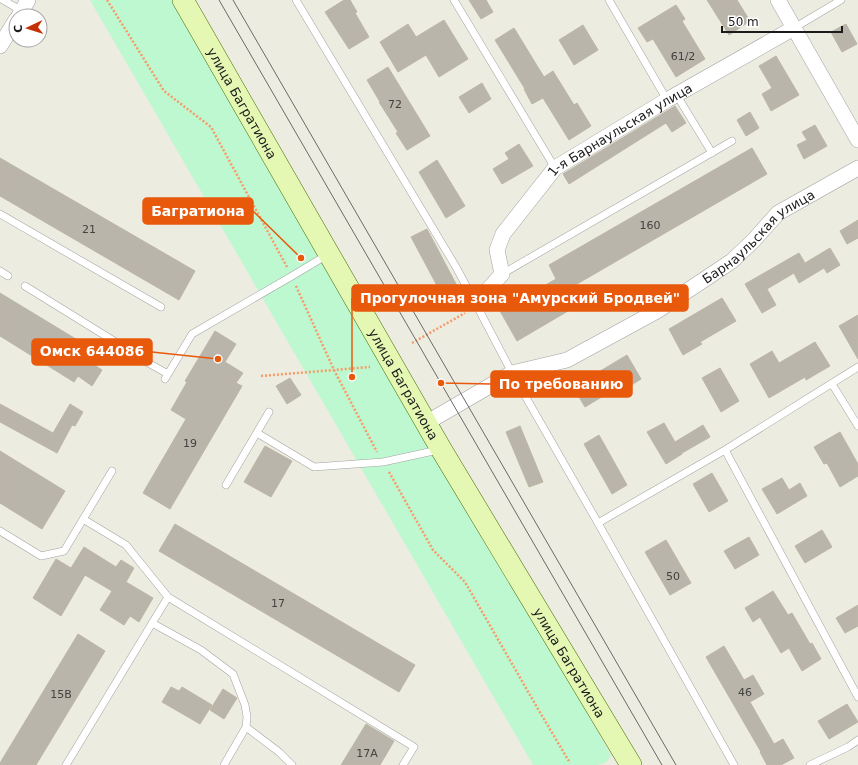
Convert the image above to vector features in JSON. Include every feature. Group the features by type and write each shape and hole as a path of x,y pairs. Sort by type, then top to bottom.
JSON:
{"street":[{"name":"улица Багратиона","path":"183,0 441,449 628,764"},
{"path":"778,0 858,140"},
{"name":"1-я Барнаульская улица","path":"502,274 497,250 503,234 555,168 672,97 794,28"},
{"path":"0,46 8,33"},
{"name":"Барнаульская улица","path":"426,423 512,373 567,360 657,311 732,261 754,240 778,213 858,168"},
{"path":"477,305 502,274"}],"lane":[{"path":"4,0 15,8"},
{"path":"296,0 456,267 512,373 734,765"},
{"path":"454,0 555,168"},
{"path":"609,0 672,97 712,153"},
{"path":"794,28 841,0"},
{"path":"502,274 732,141"},
{"path":"0,214 161,307"},
{"path":"25,286 122,346 166,376 192,334 329,254"},
{"path":"0,271 8,276"},
{"path":"598,523 725,450 858,367"},
{"path":"832,384 858,426"},
{"path":"226,485 269,412"},
{"path":"257,433 314,467 383,462 441,449"},
{"path":"725,450 858,697"},
{"path":"0,531 41,556 64,551 112,471"},
{"path":"83,519 126,545 168,597 414,747 403,765"},
{"path":"66,765 168,597"},
{"path":"152,623 201,650 233,674 245,705 247,717 246,727 224,765"},
{"path":"246,727 279,752 292,765"},
{"path":"810,765 848,747 858,740"}],"path":[{"path":"107,0 164,91 210,128 292,276 334,370 383,462 434,550 464,582 570,763"},
{"path":"412,344 477,305"},
{"path":"261,376 370,367"}],"green space":[{"path":"90,0 179,0 611,755 607,762 598,765 533,765"}],"building":[{"path":"344,0 350,0 357,12 355,13 369,37 349,49 325,12"},
{"path":"469,0 486,0 493,12 481,19"},
{"path":"707,0 737,0 750,21 729,35"},
{"path":"676,5 685,19 682,21 705,59 676,77 653,39 647,42 638,28"},
{"path":"444,20 468,59 439,77 426,55 398,72 380,42 408,24 416,37"},
{"path":"846,24 857,44 842,52 831,32"},
{"path":"583,25 598,50 574,65 559,40"},
{"path":"514,28 544,77 553,71 574,105 577,103 591,126 569,140 543,98 532,104 525,89 495,40"},
{"path":"776,56 799,95 771,111 762,94 772,88 759,66"},
{"path":"388,67 430,136 407,150 367,80"},
{"path":"482,83 491,99 469,113 459,97"},
{"path":"675,106 686,123 672,132 666,123 569,184 563,174"},
{"path":"750,112 759,128 746,136 737,120"},
{"path":"815,125 827,146 804,159 797,145 807,140 802,132"},
{"path":"519,144 533,166 502,184 493,169 509,159 505,153"},
{"path":"752,148 767,174 558,295 568,311 517,341 500,311 556,279 549,265"},
{"path":"0,158 195,271 179,300 0,196"},
{"path":"437,160 465,206 446,218 419,172"},
{"path":"858,220 858,238 847,244 840,231"},
{"path":"427,229 464,299 442,311 436,299 442,295 411,237"},
{"path":"830,248 840,265 827,273 824,268 799,283 794,273 767,289 776,305 762,313 745,284 799,253 805,263"},
{"path":"0,293 94,350 87,360 102,370 92,386 78,376 74,382 0,336"},
{"path":"722,298 736,321 700,342 702,344 683,355 669,329"},
{"path":"858,315 858,359 839,326"},
{"path":"215,331 236,344 225,362 243,373 236,383 242,386 170,509 143,493 186,419 171,410 187,382 185,381"},
{"path":"815,342 830,366 806,380 805,377 769,398 750,364 772,351 779,363"},
{"path":"627,355 641,379 625,389 623,384 585,407 572,385 590,374 592,376"},
{"path":"720,368 739,401 721,412 702,378"},
{"path":"290,378 301,395 287,404 276,386"},
{"path":"0,404 53,433 70,404 83,412 75,426 72,425 57,453 0,422"},
{"path":"664,423 675,442 703,425 710,437 666,464 647,432"},
{"path":"520,426 543,482 529,487 506,432"},
{"path":"840,432 858,464 858,476 840,487 827,463 824,464 814,447"},
{"path":"599,435 627,485 612,494 584,444"},
{"path":"265,446 292,461 271,497 244,482"},
{"path":"0,451 65,491 42,529 0,503"},
{"path":"712,473 728,501 709,512 693,484"},
{"path":"782,478 789,490 800,483 807,496 777,514 762,489"},
{"path":"175,524 415,665 399,692 159,551"},
{"path":"822,530 832,547 805,563 795,546"},
{"path":"749,537 759,555 735,569 724,551"},
{"path":"666,540 691,583 670,595 645,552"},
{"path":"84,547 116,567 121,560 134,568 126,582 153,598 139,622 130,616 124,625 100,610 112,591 85,575 61,616 33,598 56,559 71,568"},
{"path":"773,591 788,615 792,613 810,644 812,643 821,659 802,671 789,648 781,653 760,617 753,622 745,608"},
{"path":"858,605 858,626 845,633 836,618"},
{"path":"78,634 105,651 36,765 0,765 0,763"},
{"path":"724,646 744,680 753,675 764,694 750,702 774,744 783,739 794,758 781,765 767,765 706,657"},
{"path":"171,687 179,691 182,687 212,705 200,724 162,702"},
{"path":"223,689 237,698 224,719 210,710"},
{"path":"847,704 858,722 829,739 818,721"},
{"path":"366,724 394,741 380,765 341,765"}],"tram line":[{"path":"219,0 662,765"},
{"path":"233,0 676,765"}],"place":[{"name":"Багратиона","path":"301,258"},
{"name":"Омск 644086","path":"218,359"},
{"name":"Прогулочная зона \"Амурский Бродвей\"","path":"352,377"},
{"name":"По требованию","path":"441,383"}]}
